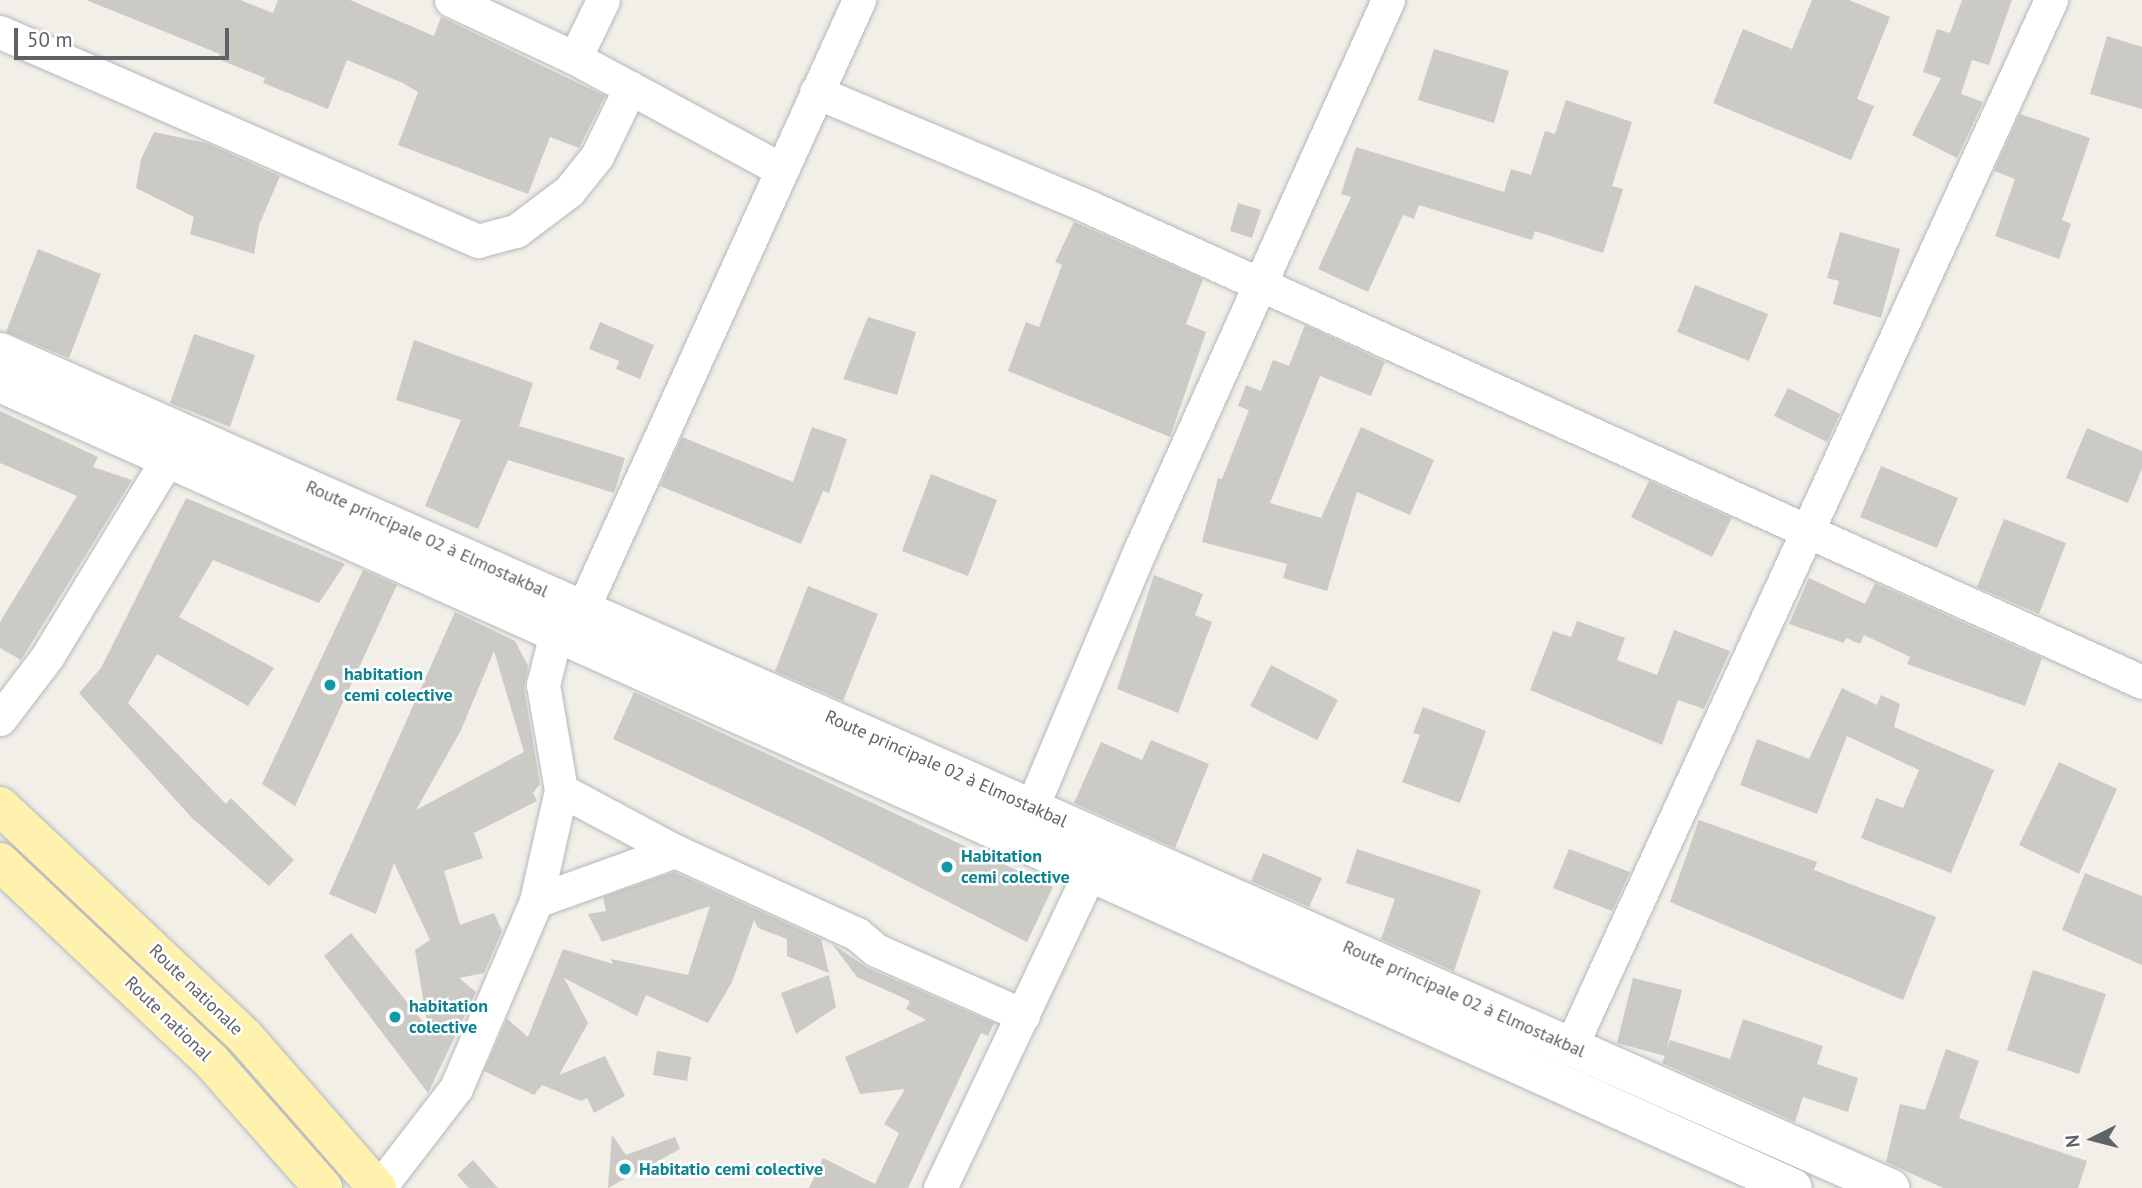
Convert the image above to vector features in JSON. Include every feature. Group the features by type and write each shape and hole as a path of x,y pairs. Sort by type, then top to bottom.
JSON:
{"main road":[{"name":"Route principale 02 à Elmostakbal","path":"0,352 570,620 1090,872 1793,1188"},
{"name":"Route principale 02 à Elmostakbal","path":"0,383 168,458 1032,807 1890,1188"},
{"name":"Route nationale","path":"0,806 245,1037 378,1188"},
{"name":"Route national","path":"0,862 212,1062 323,1188"}],"street":[{"path":"451,0 575,58 782,170"},
{"path":"575,58 603,0"},
{"path":"378,1188 456,1088 536,901 561,790 543,685 570,620 859,0"},
{"path":"1032,807 1260,284 1388,0"},
{"path":"1571,1046 2051,0"},
{"path":"0,32 478,241 516,231 569,191 597,156 630,88"},
{"path":"816,92 1260,284 2142,682"},
{"path":"0,719 47,657 168,458"},
{"path":"561,790 676,852 1023,1014"},
{"path":"536,901 676,852"},
{"path":"940,1188 1090,872"}],"building":[{"path":"86,0 240,0 273,13 278,0 350,0 434,36 441,17 605,96 579,148 550,137 528,194 398,145 418,92 403,83 347,60 328,109 263,83 265,78 218,59 220,54"},
{"path":"1812,0 1849,0 1890,17 1857,99 1874,106 1851,160 1713,103 1743,29 1792,49"},
{"path":"1962,0 2012,0 1989,65 1972,60 1961,94 1983,102 1957,158 1912,135 1941,78 1923,72 1937,29 1950,33"},
{"path":"2107,36 2142,47 2142,109 2090,94"},
{"path":"1434,49 1509,71 1494,123 1418,100"},
{"path":"1566,100 1632,122 1612,186 1623,189 1603,253 1535,231 1532,240 1419,205 1414,219 1403,215 1368,292 1318,269 1351,197 1341,194 1356,147 1504,192 1511,169 1531,175 1545,131 1555,134"},
{"path":"2020,114 2090,138 2062,220 2071,224 2059,259 1995,236 2015,179 1994,171"},
{"path":"154,132 206,143 280,176 259,225 254,254 190,234 194,217 136,188 141,159"},
{"path":"1238,203 1261,210 1252,238 1230,231"},
{"path":"1074,222 1203,279 1186,324 1206,332 1170,437 1008,371 1026,322 1039,327 1062,265 1055,262"},
{"path":"1840,232 1900,249 1881,318 1833,304 1839,281 1827,278"},
{"path":"38,249 101,274 69,358 6,332"},
{"path":"1695,285 1768,314 1749,361 1677,332"},
{"path":"868,317 916,332 897,395 843,379"},
{"path":"600,322 654,345 640,379 616,369 619,361 589,349"},
{"path":"1305,325 1385,362 1371,396 1320,376 1270,503 1321,518 1361,427 1434,460 1410,515 1357,492 1327,591 1283,578 1287,564 1202,542 1218,478 1222,479 1249,410 1238,406 1246,385 1261,391 1273,360 1289,366"},
{"path":"194,334 255,355 230,427 170,403"},
{"path":"414,340 533,383 519,426 625,458 614,493 508,460 478,529 425,506 461,420 396,400"},
{"path":"1788,388 1840,414 1827,442 1774,416"},
{"path":"0,411 98,457 93,467 132,480 21,660 0,648 0,622 77,496 0,463"},
{"path":"812,427 847,439 829,493 823,491 801,544 660,486 682,437 793,482"},
{"path":"2087,428 2142,451 2142,468 2128,503 2066,478"},
{"path":"1881,466 1958,498 1937,548 1860,517"},
{"path":"931,474 997,500 968,576 902,551"},
{"path":"1649,481 1732,518 1712,557 1631,517"},
{"path":"186,498 345,564 319,603 213,560 179,617 274,668 248,706 157,654 128,703 226,804 231,798 294,860 269,886 192,818 79,693 101,668"},
{"path":"2004,519 2066,543 2039,614 1977,587"},
{"name":"habitation cemi colective","path":"363,570 397,585 295,806 262,784"},
{"path":"1154,575 1203,594 1195,615 1212,622 1178,713 1117,689"},
{"path":"1809,578 1865,604 1875,583 2042,658 2025,706 1907,664 1910,657 1864,635 1860,644 1846,638 1844,643 1789,624"},
{"path":"808,586 878,614 843,701 775,671"},
{"path":"455,612 515,641 528,666 524,688 540,784 533,793 537,801 474,833 483,858 444,871 460,925 494,913 502,931 484,973 459,978 476,992 428,1093 324,956 351,933 428,1028 415,950 430,940 394,863 376,914 329,894","holes":["494,651 524,752 416,810 461,730"]},
{"path":"1577,621 1625,638 1617,660 1657,675 1674,630 1730,651 1704,709 1678,700 1662,745 1530,690 1553,631 1571,637"},
{"path":"1271,665 1338,700 1317,740 1250,706"},
{"path":"1842,688 1877,705 1881,695 1900,704 1894,727 1994,770 1951,873 1861,838 1876,798 1903,808 1919,770 1847,736 1817,814 1740,785 1757,739 1809,759"},
{"path":"634,692 1053,887 1027,942 806,829 613,739"},
{"path":"1423,707 1486,731 1460,803 1402,782 1420,735 1413,733"},
{"path":"1151,740 1209,764 1175,848 1074,803 1101,742 1142,760"},
{"path":"2059,762 2117,789 2079,874 2019,845"},
{"path":"1699,820 1817,862 1814,870 1936,917 1903,1000 1670,902"},
{"path":"1357,849 1481,890 1454,971 1381,939 1395,899 1346,883"},
{"path":"1569,849 1630,872 1612,911 1553,888"},
{"path":"1263,853 1322,878 1309,907 1251,881"},
{"path":"674,872 821,939 829,973 787,956 787,939 758,928 754,920 732,982 708,1023 646,995 637,1016 564,978 588,1023 559,1075 605,1056 625,1096 594,1113 587,1098 581,1101 542,1085 534,1095 484,1071 507,1019 528,1037 563,949 613,964 611,959 688,975 710,906 602,942 588,914 606,911 603,897"},
{"path":"2085,873 2142,896 2142,965 2062,930"},
{"path":"832,944 868,968 994,1023 988,1036 981,1033 908,1188 809,1188 823,1158 875,1184 899,1133 884,1124 905,1089 860,1094 845,1057 926,1020 906,1009 910,1001 857,977"},
{"path":"2033,970 2106,994 2079,1074 2007,1050"},
{"path":"829,975 836,1007 796,1034 781,993"},
{"path":"1633,978 1682,990 1666,1051 1670,1040 1730,1059 1743,1019 1823,1046 1817,1064 1858,1078 1848,1112 1803,1097 1795,1122 1662,1063 1665,1056 1617,1043"},
{"path":"1946,1049 1979,1061 1959,1118 2087,1161 2078,1188 1943,1188 1886,1162 1900,1104 1925,1110"},
{"path":"657,1051 691,1057 687,1081 653,1075"},
{"path":"612,1135 626,1155 675,1137 680,1149 608,1188"},
{"path":"473,1160 498,1188 469,1188 457,1175"}],"place":[{"name":"habitation cemi colective","path":"330,685"},
{"name":"Habitation cemi colective","path":"947,867"},
{"name":"habitation colective","path":"395,1017"},
{"name":"Habitatio cemi colective","path":"625,1169"}]}
